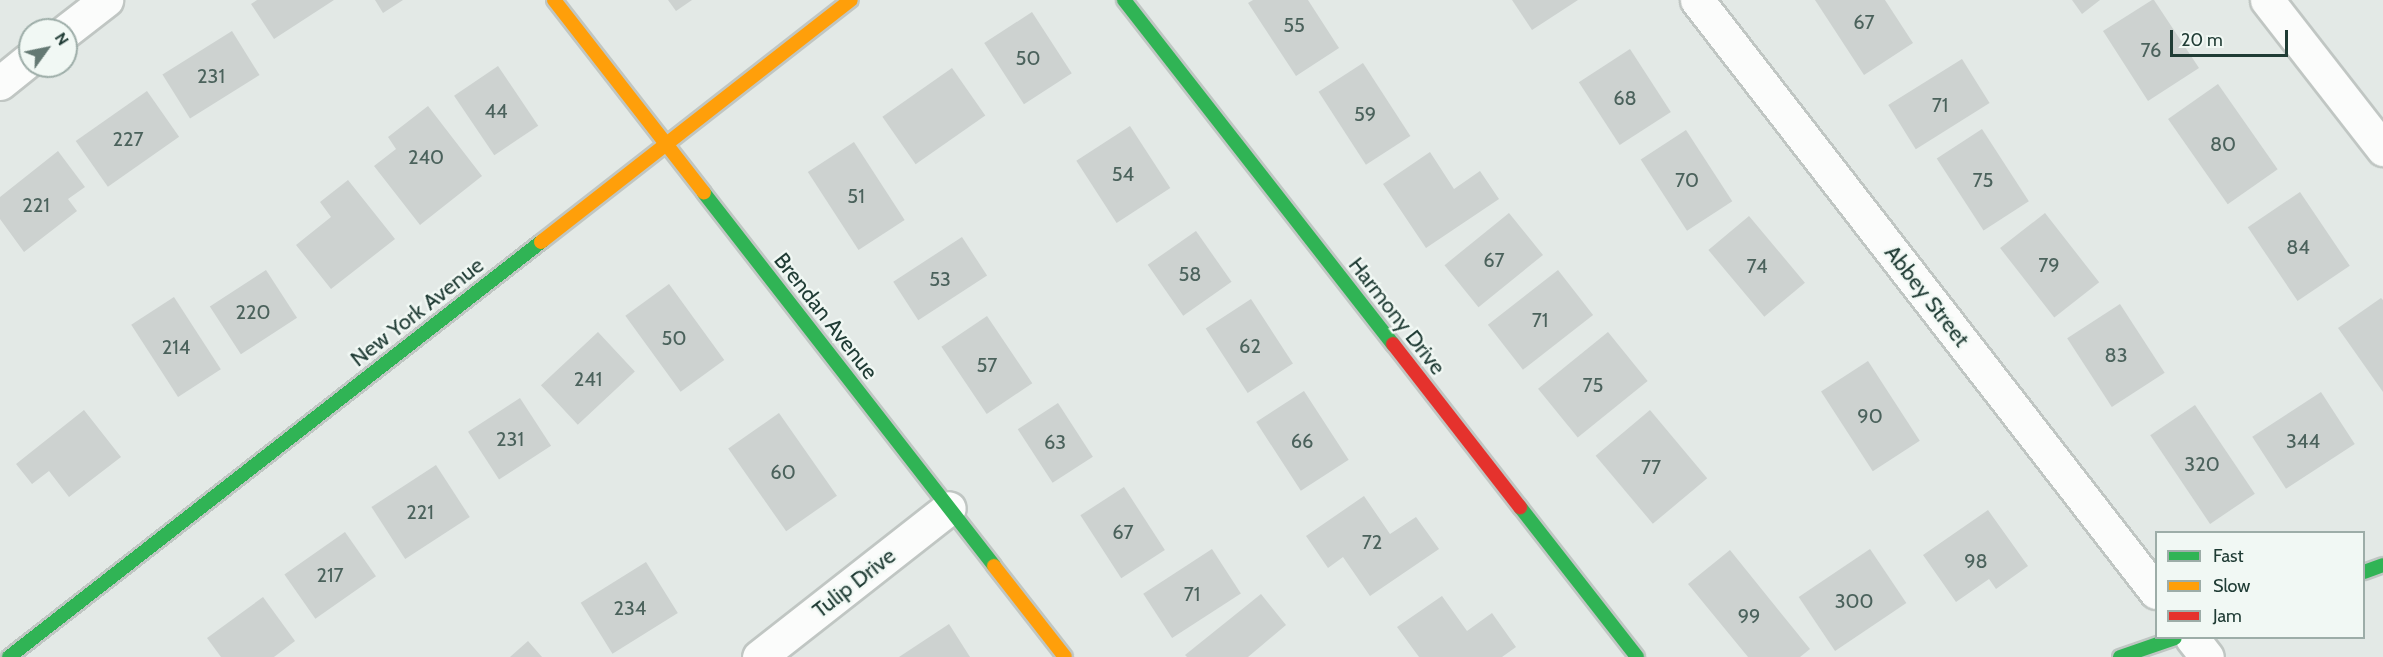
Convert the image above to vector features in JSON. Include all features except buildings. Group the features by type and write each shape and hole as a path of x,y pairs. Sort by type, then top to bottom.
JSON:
{"street":[{"path":"78,22 106,0"},
{"name":"Brendan Avenue","path":"554,0 1065,657"},
{"name":"New York Avenue","path":"9,657 851,0"},
{"name":"Harmony Drive","path":"1124,0 1637,657"},
{"name":"Abbey Street","path":"1697,0 2155,589"},
{"path":"2267,0 2383,149"},
{"path":"0,83 18,69"},
{"name":"Tulip Drive","path":"759,657 949,508"},
{"path":"2365,572 2383,565"},
{"path":"2120,657 2172,639"},
{"path":"2193,639 2207,657"}],"traffic: fast":[{"path":"1124,0 1393,344"},
{"path":"704,193 994,566"},
{"path":"9,657 541,242"},
{"path":"1520,507 1637,657"},
{"path":"2365,572 2383,565"},
{"path":"2120,657 2172,639"}],"traffic: slow":[{"path":"554,0 704,193"},
{"path":"541,242 851,0"},
{"path":"994,566 1065,657"}],"traffic: jam":[{"path":"1393,344 1520,507"}]}
